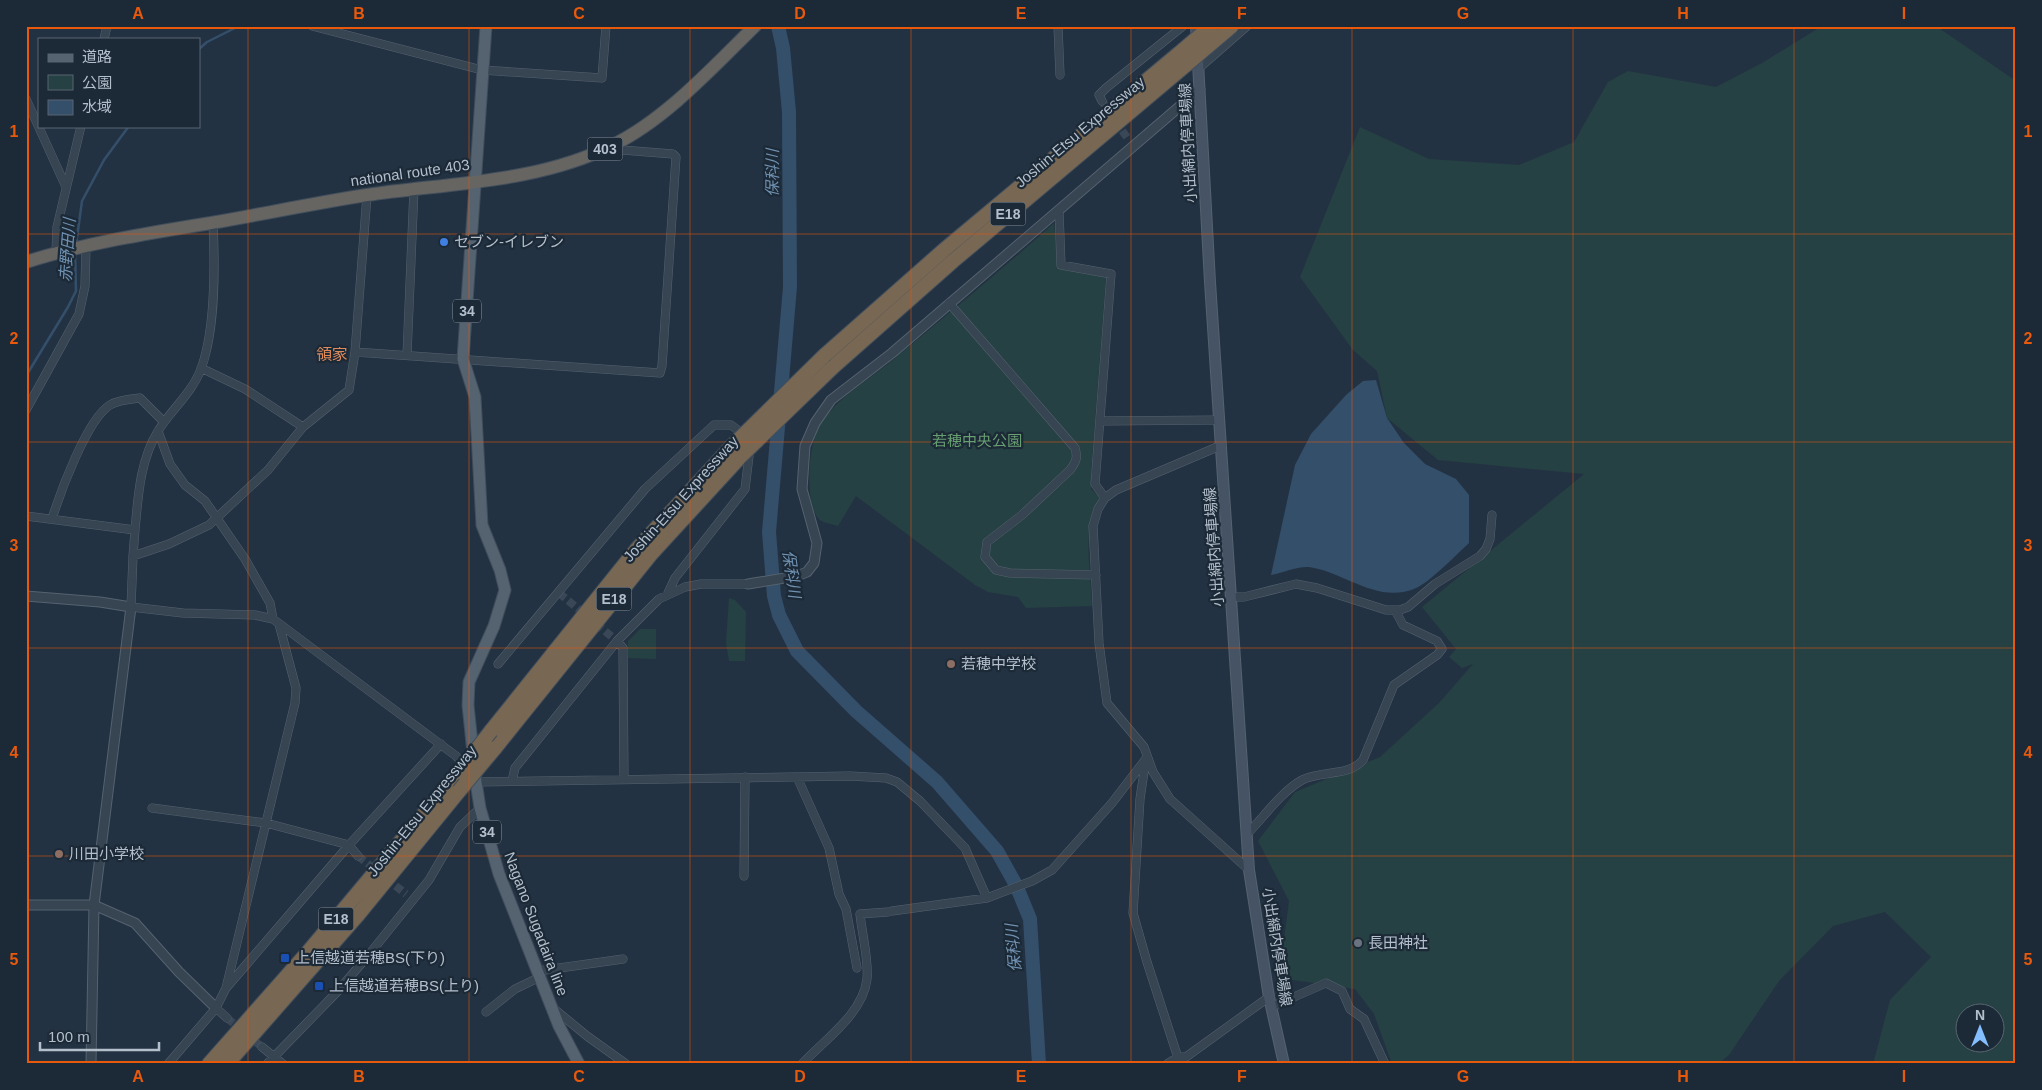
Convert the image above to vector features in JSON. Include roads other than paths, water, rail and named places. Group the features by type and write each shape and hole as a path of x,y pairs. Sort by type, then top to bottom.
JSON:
{"highway":[{"name":"national route 403","path":"26,263 82,247 213,222 367,195 539,171 588,157 615,145 638,130 672,103 755,26"},
{"name":"Joshin-Etsu Expressway","path":"227,1064 357,916 736,451 953,261 1187,62 1210,26"},
{"name":"Joshin-Etsu Expressway","path":"209,1064 309,951 458,772 637,549 736,451 825,355 936,256 1232,26"}],"main road":[{"name":"Nagano Sugadaira line","path":"486,26 463,359 475,397 482,525 500,570 504,590 494,626 469,682 468,705 480,808 499,874 551,1006 579,1064"},
{"name":"小出綿内停車場線","path":"1196,26 1187,62 1200,89 1210,282 1250,870 1270,1002 1284,1064"}],"street":[{"path":"312,26 482,70 602,78 606,26"},
{"path":"1058,26 1060,75"},
{"path":"1102,101 1099,95 1106,88 1183,26"},
{"path":"1187,62 1248,26"},
{"path":"512,781 515,768 617,641 659,599 668,593 701,584 748,584 797,576 807,572 814,563 817,554 817,543 802,489 805,446 815,423 831,400 892,353 1060,211 1131,142 1200,89"},
{"path":"26,99 38,125"},
{"path":"39,128 66,187"},
{"path":"60,252 57,227 81,128"},
{"path":"355,352 660,373 676,158 673,154 622,150 615,145"},
{"path":"407,356 414,189"},
{"path":"133,556 193,534 209,525 268,470 303,427 349,390 355,352 367,195"},
{"path":"1060,211 1061,265 1111,274 1095,484 1105,498"},
{"path":"92,1064 94,905 131,607 133,556 140,481 150,447 158,431 194,383 201,368 210,323 213,288 213,222"},
{"path":"26,410 79,314 85,286 82,247"},
{"path":"949,303 1075,448 1077,455 1076,462 1070,470 1022,515 987,542 985,558 996,570 1010,573 1096,575"},
{"path":"201,368 245,389 303,427"},
{"path":"52,519 63,485 91,427 109,405 140,398 164,422"},
{"path":"1100,421 1220,420"},
{"path":"498,664 644,489 714,425 731,424 739,431 745,441 750,456 745,489 675,578 668,593"},
{"path":"158,431 170,464 184,485 205,501 218,517 270,603 296,688 295,703 226,988 216,1008 168,1064"},
{"path":"1222,444 1131,483 1105,498 1098,509 1093,526 1100,643 1107,702 1144,747 1146,758 1163,789 1170,799 1250,870"},
{"path":"1232,596 1244,597 1296,584 1317,588 1386,610 1408,607 1435,584 1480,556 1486,549 1490,539 1492,515"},
{"path":"26,516 135,530"},
{"path":"26,596 100,602 183,613 255,615 276,622 441,744 456,756 476,782 745,777 877,778 897,782 937,818 965,848 987,898"},
{"path":"1247,834 1294,786 1304,779 1357,767 1363,760 1394,685 1437,655 1442,649 1437,641 1403,624 1394,610"},
{"path":"617,641 623,648 624,779"},
{"path":"226,988 348,845 441,744"},
{"path":"802,1064 852,1012 860,998 866,980 860,914 890,912 987,898 1032,882 1052,870 1071,850 1146,758"},
{"path":"1146,758 1140,799 1133,913 1179,1060"},
{"path":"744,876 745,777"},
{"path":"797,777 829,848 839,894 846,909 857,968"},
{"path":"152,808 266,822 348,845 358,856"},
{"path":"267,1064 337,992 409,897 429,880 460,827 480,808"},
{"path":"26,905 94,905 135,922 179,972 227,1018"},
{"path":"486,1012 539,974 623,959"},
{"path":"1167,1064 1186,1057 1270,1002 1326,983 1338,988 1350,1009 1364,1018 1385,1064"},
{"path":"551,1006 587,1036 626,1064"},
{"path":"262,1047 283,1064"}],"water":[{"path":"1376,380 1387,418 1404,443 1425,464 1456,479 1469,495 1469,543 1422,585 1402,592 1388,593 1375,590 1309,567 1271,575 1295,465 1311,434 1346,395 1363,381"}],"waterway":[{"name":"赤野田川","path":"200,48 207,42 239,26"},
{"name":"保科川","path":"778,26 783,48 789,112 790,287 769,532 774,596 779,615 797,651 856,711 937,782 997,851 1016,885 1030,919 1039,1064"},
{"name":"赤野田川","path":"76,245 82,201 104,160 128,128"},
{"name":"赤野田川","path":"26,376 76,291 75,253"}],"tunnel":[{"path":"1102,101 1128,139"},
{"path":"559,593 617,641"},
{"path":"358,856 406,894"},
{"path":"227,1018 262,1047"}],"place":[{"name":"セブン-イレブン","path":"444,242"},
{"name":"若穂中学校","path":"951,664"},
{"name":"川田小学校","path":"59,854"},
{"name":"長田神社","path":"1358,943"},
{"name":"上信越道若穂BS(下り)","path":"285,958"},
{"name":"上信越道若穂BS(上り)","path":"319,986"}],"district":[{"name":"領家","path":"332,354"}],"park label":[{"name":"若穂中央公園","path":"977,441"}]}
